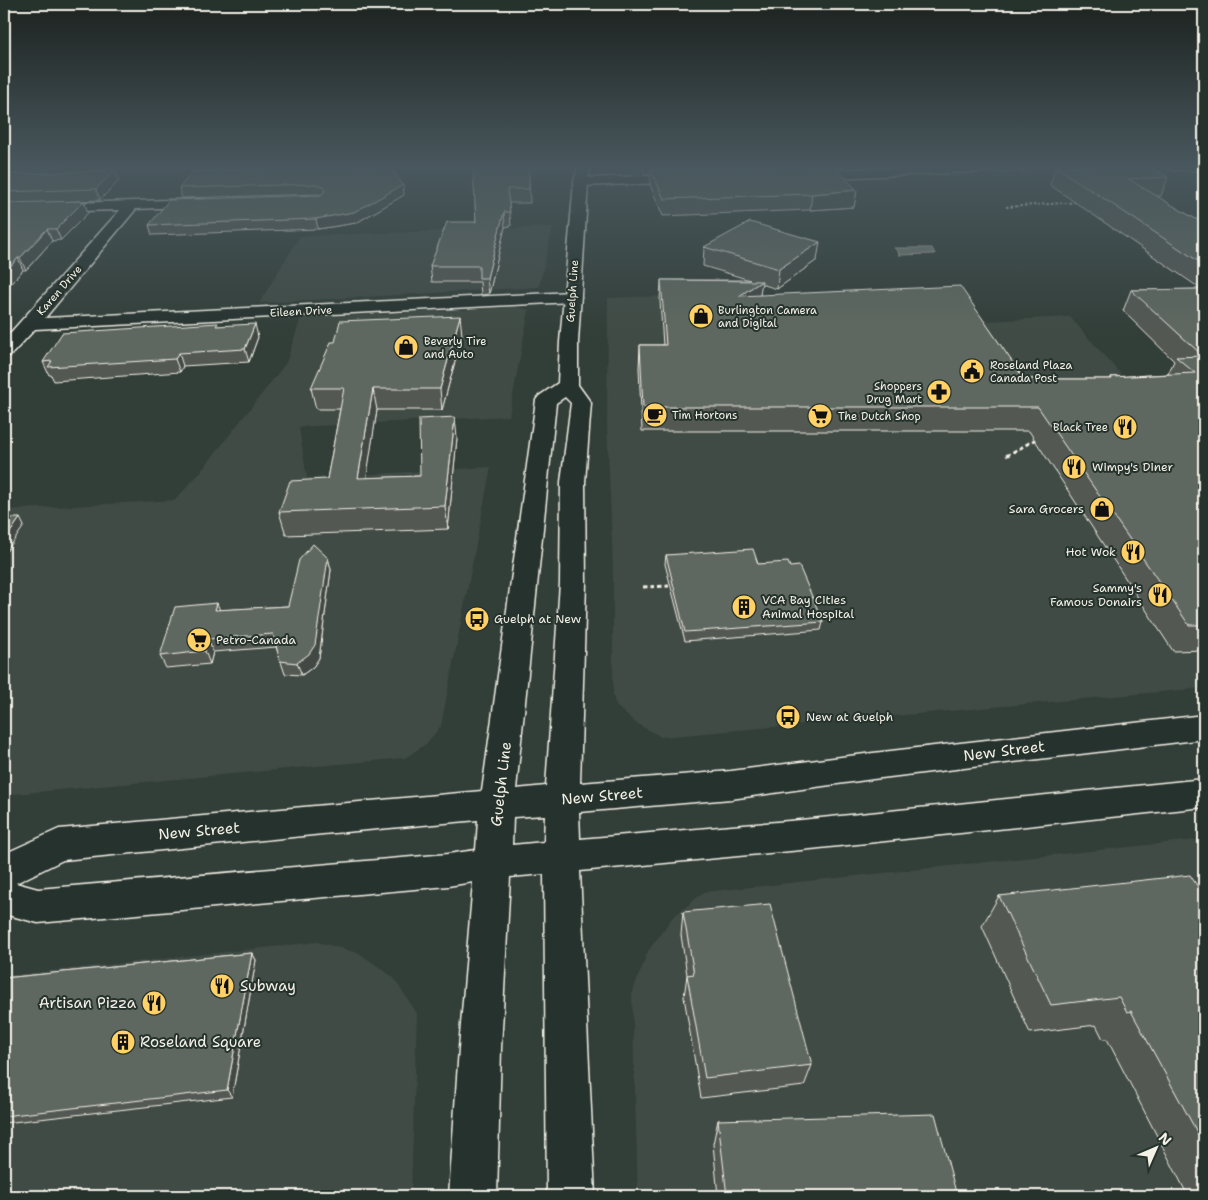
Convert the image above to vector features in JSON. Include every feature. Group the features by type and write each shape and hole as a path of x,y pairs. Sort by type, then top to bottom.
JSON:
{"main road":[{"name":"Karen Drive","path":"4,350 30,324 117,222"},
{"name":"Guelph Line","path":"473,1196 480,1048 498,804 546,400 568,386 578,222"},
{"name":"Eileen Drive","path":"30,324 572,297"},
{"path":"568,386 582,403 573,482 573,582 562,799 571,1196"},
{"name":"New Street","path":"4,871 59,845 498,804 731,785 873,766 1204,727"},
{"path":"4,897 38,906 429,871 493,863 1204,793"}],"path":[{"path":"1006,456 1040,437 1036,432"},
{"path":"643,587 669,586"}],"shaded area":[{"path":"553,227 539,287 259,303 300,236"},
{"path":"894,248 932,248 935,254 899,255 898,251"},
{"path":"727,294 962,322 1070,317 1204,468 1204,688 661,737 636,723 616,706 613,695 613,568 607,425 608,298"},
{"path":"517,307 529,310 509,416 299,427 307,478 491,467 441,726 426,744 405,758 4,795 4,510 175,500 198,475 286,363 301,318"},
{"path":"1204,839 1204,1196 638,1196 632,993 648,951 672,918 704,892"},
{"path":"317,942 359,953 393,977 417,1013 411,1196 4,1196 4,976"}],"building":[{"path":"4,222 63,222 56,229 47,229 4,273"},
{"path":"151,222 232,222 149,225"},
{"path":"447,222 501,222 487,278 479,278 479,266 430,266"},
{"path":"750,222 820,242 779,269 704,247"},
{"path":"1139,222 1201,222 1204,224 1204,265"},
{"path":"661,280 762,281 739,296 960,286 1024,379 1112,379 1111,377 1195,373 1176,357 1203,356 1131,290 1204,289 1204,625 1189,625 1038,407 643,407 640,345 666,345"},
{"path":"460,316 440,389 373,389 358,478 420,476 419,419 455,417 445,506 279,512 290,481 327,479 344,388 311,388 331,342 335,342 340,321"},
{"path":"218,323 216,326 255,324 245,349 179,353 175,359 48,367 52,361 43,362 62,333"},
{"path":"4,518 20,518 4,541"},
{"path":"313,544 328,558 315,645 309,654 297,663 280,661 273,634 208,639 205,651 160,656 175,607 217,603 215,610 288,606 299,560"},
{"name":"VCA Bay Cities Animal Hospital","path":"753,549 758,564 788,562 790,567 799,566 823,622 685,632 666,555"},
{"path":"1190,875 1204,896 1204,1145 1131,1011 1127,1012 1119,997 1051,1005 999,896"},
{"path":"770,904 812,1065 705,1078 687,975 694,974 683,912"},
{"name":"Roseland Square","path":"252,953 227,1090 4,1116 4,978"},
{"path":"935,1114 957,1196 727,1196 718,1120"},
{"path":"381,1193 381,1196 352,1196"}],"place":[{"name":"Burlington Camera and Digital","path":"701,316"},
{"name":"Beverly Tire and Auto","path":"406,347"},
{"name":"Roseland Plaza Canada Post","path":"972,371"},
{"name":"Shoppers Drug Mart","path":"939,392"},
{"name":"Tim Hortons","path":"655,415"},
{"name":"The Dutch Shop","path":"820,416"},
{"name":"Black Tree","path":"1125,427"},
{"name":"Wimpy's Diner","path":"1074,467"},
{"name":"Sara Grocers","path":"1102,509"},
{"name":"Hot Wok","path":"1133,552"},
{"name":"Sammy's Famous Donairs","path":"1160,595"},
{"name":"VCA Bay Cities Animal Hospital","path":"744,607"},
{"name":"Guelph at New","path":"477,619"},
{"name":"Petro-Canada","path":"199,640"},
{"name":"New at Guelph","path":"788,717"},
{"name":"Subway","path":"222,986"},
{"name":"Artisan Pizza","path":"154,1003"},
{"name":"Roseland Square","path":"123,1042"}]}
